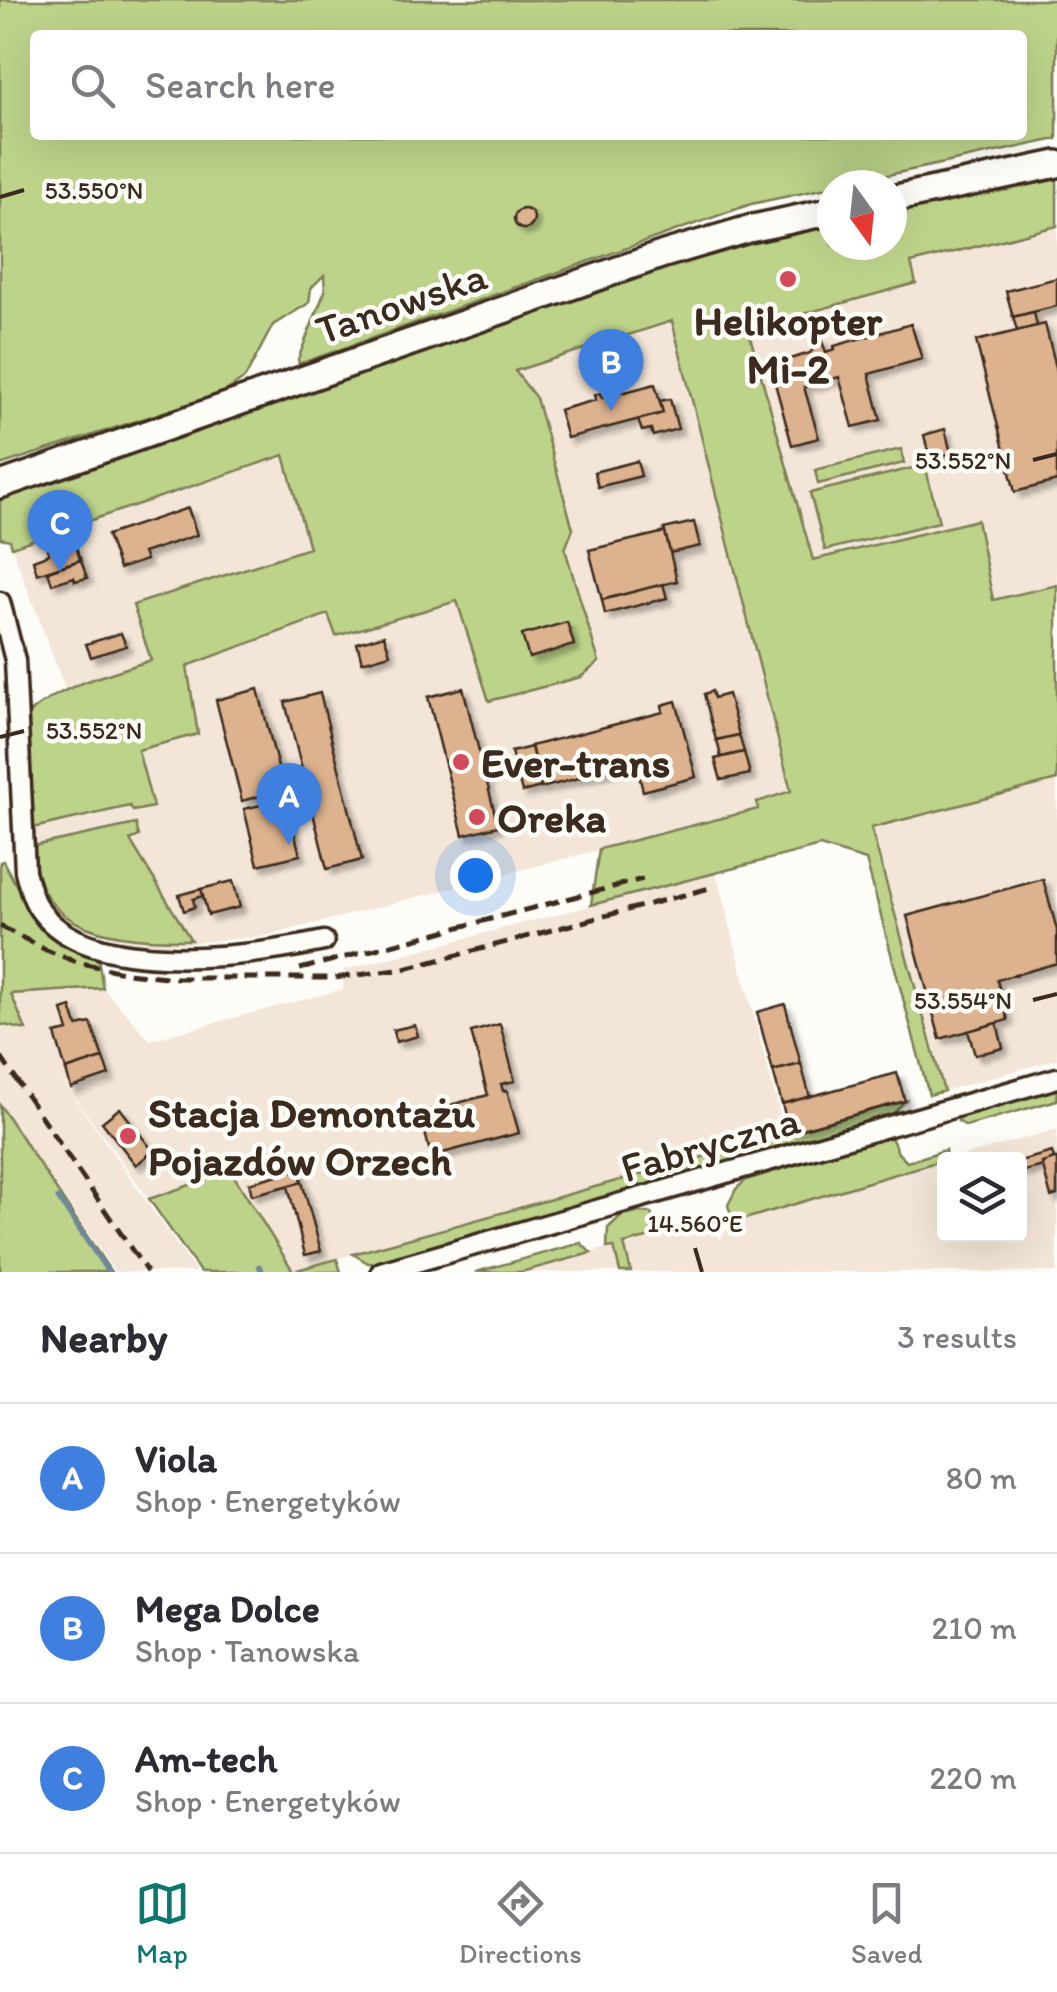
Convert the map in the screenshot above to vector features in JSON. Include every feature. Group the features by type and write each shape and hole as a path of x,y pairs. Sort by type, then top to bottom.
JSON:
{"main road":[{"path":"907,195 1057,164"},
{"name":"Tanowska","path":"0,485 664,254 817,214"}],"street":[{"path":"0,602 15,660 25,871 34,900 48,920 64,933 91,945 167,956 246,955 324,941"},
{"name":"Fabryczna","path":"381,1272 1057,1078"}],"shaded area":[{"path":"1057,226 1057,585 993,600 976,521 813,560 740,304"},
{"path":"672,321 791,792 758,802 758,809 266,936 148,947 63,924 38,897 29,869 28,714 66,692 12,547 284,455 514,371"},
{"path":"1057,780 1057,1059 944,1091 871,827"},
{"path":"716,873 785,1133 293,1271 231,1171 149,1199 54,1069 196,1272 115,1272 0,1105 0,972 10,994 103,988 150,1040 343,989 344,970"},
{"path":"1057,1129 1057,1272 631,1272 624,1244 712,1219 720,1240 738,1221 937,1163 937,1242 1027,1242 1027,1152 976,1152"},
{"path":"614,1246 620,1272 521,1272"}],"green space":[{"path":"0,0 1057,0 1057,139 907,171 817,170 817,190 751,204 299,364 325,291 324,275 311,288 309,303 273,325 245,378 223,393 0,465"},
{"path":"1057,171 1057,226 911,263 916,283 748,329 813,560 977,520 993,600 1057,585 1057,780 871,828 944,1091 929,1095 866,860 820,846 591,905 599,849 758,809 757,802 791,791 672,321 515,371 536,398 573,529 565,549 599,662 581,677 489,701 457,601 336,636 328,614 187,666 198,734 138,750 153,807 133,811 130,806 33,828 28,714 70,688 151,660 133,605 309,548 284,455 12,547 10,540 0,538 0,492 662,265 817,224 817,260 907,260 907,204"},
{"path":"901,449 904,463 818,484 815,470"},
{"path":"925,465 939,522 825,550 810,493"},
{"path":"136,824 139,836 130,840 191,940 136,938 86,927 48,899 37,876 33,846"},
{"path":"3,861 40,929 98,958 103,988 11,994 26,1030 0,1024"},
{"path":"1057,1088 1057,1100 966,1126 958,1121 962,1115"},
{"path":"905,1101 886,1121 387,1264 368,1263 353,1254"},
{"path":"0,1105 111,1272 0,1272"},
{"path":"891,1137 907,1162 937,1153 937,1162 738,1221 728,1205 746,1180"},
{"path":"231,1171 293,1271 337,1259 341,1272 200,1272 149,1199"},
{"path":"651,1213 658,1235 624,1244 631,1272 620,1272 614,1247 607,1248 608,1228 622,1215"},
{"path":"581,1243 591,1253 521,1272 476,1272"}],"building":[{"path":"524,209 534,219 524,229 514,219"},
{"path":"1057,278 1057,306 1013,317 1006,291"},
{"path":"1034,312 1037,326 1017,331 1013,317"},
{"path":"911,324 922,359 869,374 881,420 853,427 839,377 804,387 819,438 792,445 770,365 810,353 821,339 826,352 834,346"},
{"path":"1045,324 1057,371 1057,481 1015,492 976,341"},
{"path":"655,384 663,413 567,438 559,410 596,400 595,395 600,393 602,398"},
{"path":"670,399 678,429 653,436 651,429 642,431 638,420 663,413 660,401"},
{"path":"945,429 951,453 930,459 924,435"},
{"path":"637,461 641,476 598,487 594,472"},
{"path":"188,508 197,535 143,553 146,560 119,569 107,535"},
{"path":"694,522 700,546 670,553 664,529"},
{"path":"665,532 677,581 602,600 589,550"},
{"path":"57,544 60,551 76,546 80,560 37,574 33,560 49,554 47,548"},
{"path":"81,560 87,578 75,581 74,577 52,584 48,571"},
{"path":"663,584 667,598 605,614 602,600"},
{"path":"567,622 574,645 529,658 522,635"},
{"path":"121,633 126,646 91,657 86,644"},
{"path":"384,635 390,654 362,662 357,643"},
{"path":"463,688 498,826 463,835 428,697"},
{"path":"258,689 286,799 262,805 259,796 242,801 216,700"},
{"path":"712,691 714,698 728,694 739,735 716,740 704,694"},
{"path":"320,693 362,860 327,869 285,702"},
{"path":"676,701 696,777 643,791 636,763 541,788 531,746 663,712 662,705"},
{"path":"739,735 744,752 721,757 717,740"},
{"path":"531,747 541,787 522,792 511,752"},
{"path":"744,752 750,774 721,780 715,759"},
{"path":"286,799 300,855 258,865 244,809"},
{"path":"1043,879 1057,930 1057,963 997,980 1008,1020 940,1039 907,916"},
{"path":"233,881 240,907 208,915 201,889"},
{"path":"201,889 203,896 193,899 195,907 184,911 179,895"},
{"path":"785,1004 801,1064 773,1071 757,1012"},
{"path":"71,1007 77,1026 91,1023 103,1058 66,1070 55,1034 68,1031 62,1010"},
{"path":"997,1023 1003,1048 975,1055 968,1031"},
{"path":"500,1024 515,1081 501,1084 503,1091 507,1090 519,1133 431,1156 420,1113 488,1095 471,1032"},
{"path":"415,1025 418,1036 396,1042 393,1030"},
{"path":"103,1058 109,1075 71,1088 66,1070"},
{"path":"801,1064 810,1097 782,1104 773,1071"},
{"path":"897,1073 905,1101 790,1132 782,1104"},
{"name":"Stacja Demontażu Pojazdów Orzech","path":"120,1108 153,1151 136,1165 102,1122"},
{"path":"1052,1152 1055,1163 1027,1170 1027,1159"},
{"path":"1054,1159 1057,1195 1051,1197 1042,1163"},
{"path":"299,1169 302,1182 252,1195 249,1183"},
{"path":"302,1182 321,1251 305,1255 288,1186"}],"waterway":[{"path":"58,1198 108,1272"},
{"path":"259,1266 263,1272"}],"railway":[{"path":"300,969 643,879"},
{"path":"0,926 77,962 127,973 177,978 334,978 405,969 710,888"},
{"path":"0,1056 147,1272"}],"place":[{"name":"Helikopter Mi-2","path":"788,279"},
{"name":"Mega Dolce","path":"611,411"},
{"name":"Am-tech","path":"60,572"},
{"name":"Ever-trans","path":"461,762"},
{"name":"Oreka","path":"477,817"},
{"name":"Viola","path":"289,845"},
{"name":"Stacja Demontażu Pojazdów Orzech","path":"128,1136"}]}
